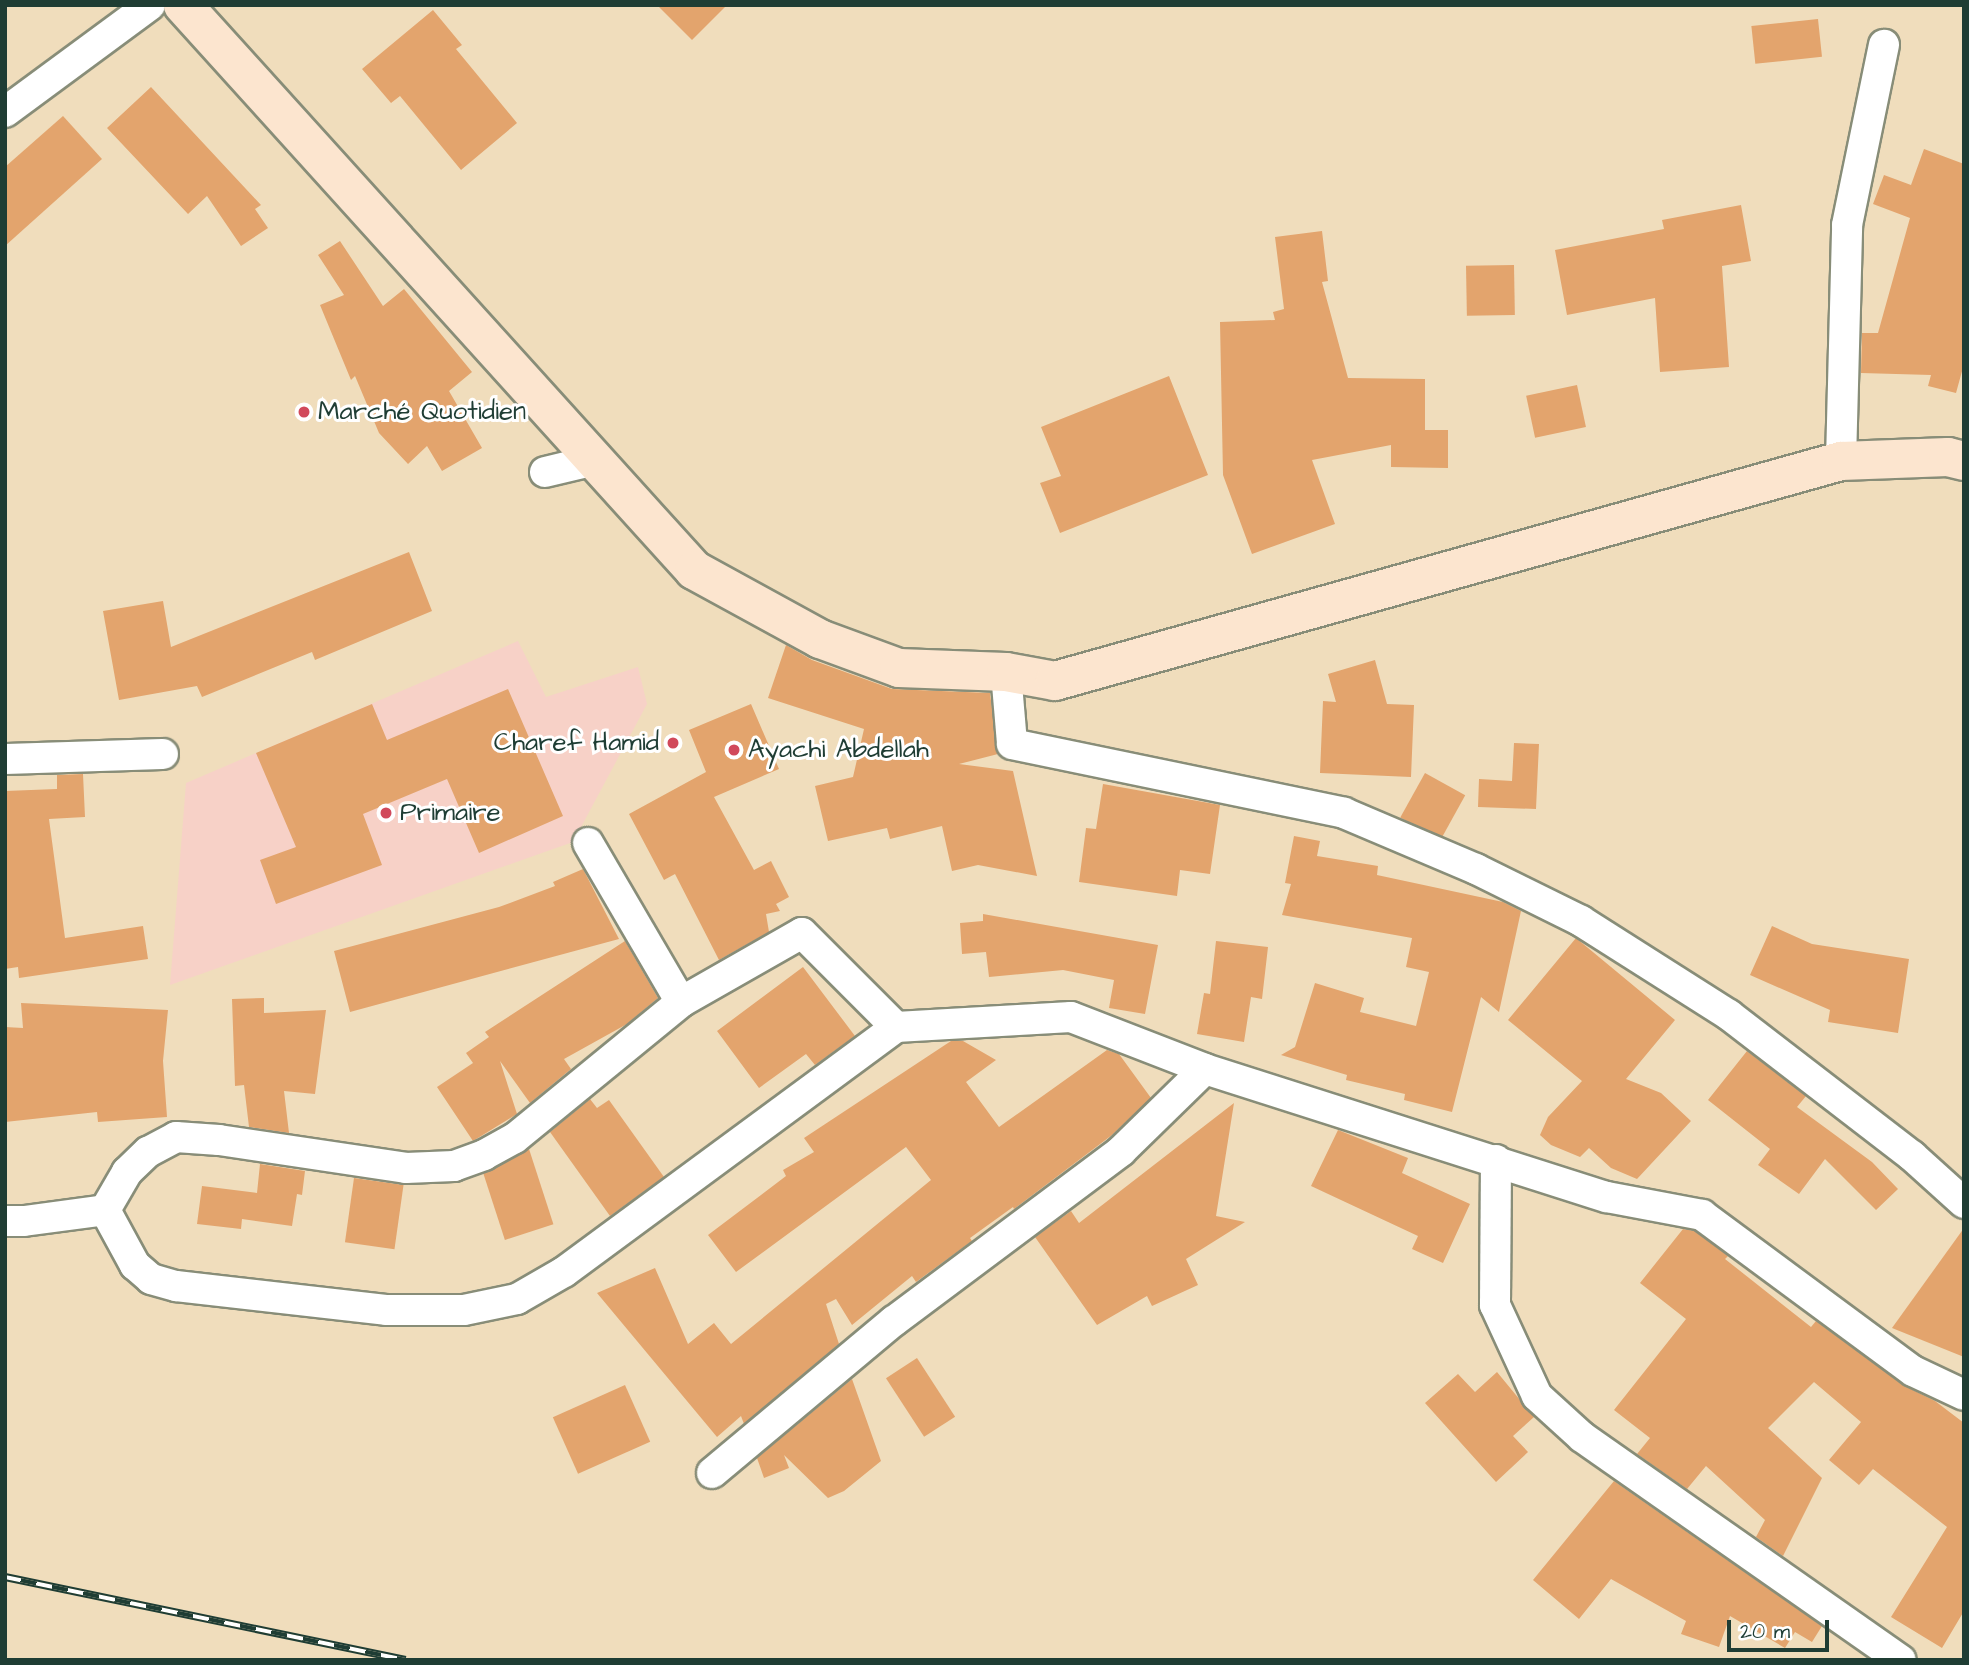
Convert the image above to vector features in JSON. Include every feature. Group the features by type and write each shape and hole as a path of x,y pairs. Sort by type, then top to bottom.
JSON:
{"main road":[{"path":"183,5 694,570 820,639 899,668 1006,672 1055,681 1841,461 1948,457 1964,461"}],"street":[{"path":"5,112 150,5"},
{"path":"1841,461 1847,225 1884,46"},
{"path":"545,472 595,460"},
{"path":"1006,672 1012,744 1344,813 1476,869 1581,920 1739,1022 1912,1156 1964,1203"},
{"path":"5,759 163,754"},
{"path":"588,843 681,1002"},
{"path":"105,1210 127,1172 148,1152 176,1137 219,1140 406,1168 454,1166 515,1138 681,1002 802,933 896,1027"},
{"path":"105,1210 135,1265 151,1279 176,1286 386,1310 464,1310 517,1299 564,1272 896,1027 1071,1017 1205,1069 1607,1197 1702,1215 1913,1371 1964,1395"},
{"path":"712,1473 894,1321 1121,1151 1205,1069"},
{"path":"1496,1160 1495,1305 1537,1396 1582,1437 1901,1660"},
{"path":"5,1221 105,1210"}],"shaded area":[{"name":"Primaire","path":"518,641 546,697 638,667 647,704 573,842 170,985 186,783"}],"building":[{"path":"657,5 727,5 692,40"},
{"path":"433,10 462,45 456,49 517,123 461,170 400,96 391,103 362,69"},
{"path":"1818,19 1822,57 1755,64 1751,26"},
{"path":"151,87 261,205 255,209 268,228 241,246 207,196 188,214 107,128"},
{"path":"63,116 102,159 5,246 5,167"},
{"path":"1924,149 1964,164 1964,364 1956,393 1928,386 1931,375 1861,373 1862,333 1878,333 1910,218 1873,204 1884,175 1911,185"},
{"path":"1741,205 1751,261 1722,266 1729,367 1660,372 1655,298 1567,315 1555,250 1664,229 1662,220"},
{"path":"1322,231 1328,281 1322,282 1348,378 1425,379 1425,430 1448,430 1448,468 1391,467 1391,445 1312,460 1335,524 1252,554 1223,475 1220,322 1275,320 1273,312 1284,309 1275,237"},
{"path":"340,241 383,306 404,289 472,372 449,391 482,448 442,471 427,446 408,464 379,433 355,376 351,380 320,305 344,295 318,255"},
{"path":"1514,265 1515,315 1467,316 1466,266"},
{"path":"1169,376 1208,475 1060,533 1040,483 1061,476 1041,427"},
{"path":"1577,385 1586,427 1535,438 1526,396"},
{"path":"409,552 432,611 315,660 312,652 202,697 197,686 119,700 103,611 163,601 171,647"},
{"path":"786,645 812,660 892,689 990,693 998,754 959,764 1013,771 1037,876 978,865 952,871 942,826 890,839 887,828 828,841 815,786 853,777 864,729 768,698"},
{"path":"1375,660 1387,704 1414,705 1411,777 1320,773 1323,701 1336,702 1328,674"},
{"path":"508,689 563,816 479,853 447,779 363,814 382,865 276,904 260,860 296,847 256,753 372,704 387,740"},
{"path":"751,704 779,769 714,797 754,870 771,861 789,897 776,904 780,911 766,914 769,932 719,960 675,874 664,880 629,814 706,772 689,730"},
{"path":"1514,743 1539,744 1536,809 1478,807 1479,779 1512,781"},
{"path":"1425,773 1465,795 1441,840 1400,818"},
{"path":"83,774 85,817 49,819 65,938 143,926 148,959 19,978 18,967 5,969 5,791 57,789 57,775"},
{"path":"1103,784 1220,805 1210,874 1180,870 1177,896 1079,882 1086,828 1096,829"},
{"path":"1294,836 1320,841 1317,856 1378,866 1377,875 1503,902 1521,911 1499,1012 1481,997 1452,1112 1404,1100 1405,1094 1346,1080 1347,1075 1281,1055 1295,1047 1315,983 1364,998 1360,1012 1416,1026 1429,972 1406,967 1412,938 1282,915 1291,884 1285,883"},
{"path":"583,869 619,939 350,1012 334,951 499,907 555,886 553,882"},
{"path":"983,914 1158,945 1145,1014 1109,1008 1114,980 1063,970 989,977 986,952 962,954 960,923 983,921"},
{"path":"1772,926 1812,944 1909,959 1898,1033 1828,1022 1830,1010 1750,975"},
{"path":"1576,938 1675,1020 1626,1079 1661,1093 1691,1121 1637,1179 1611,1168 1589,1148 1580,1157 1551,1145 1540,1135 1548,1117 1582,1081 1508,1020"},
{"path":"625,941 658,998 627,1024 564,1059 571,1069 530,1103 500,1061 517,1114 473,1141 437,1087 473,1063 466,1053 489,1037 485,1032"},
{"path":"1216,941 1268,947 1262,999 1251,997 1244,1042 1197,1034 1204,993 1210,994"},
{"path":"803,967 855,1036 815,1065 806,1054 759,1088 717,1031"},
{"path":"264,998 264,1013 326,1010 315,1094 284,1091 289,1133 249,1127 244,1085 235,1086 232,999"},
{"path":"21,1003 168,1010 163,1061 167,1117 98,1122 97,1112 5,1122 5,1027 23,1028"},
{"path":"951,1041 963,1041 996,1060 966,1082 999,1127 1107,1050 1119,1054 1151,1098 1112,1135 1014,1209 1013,1207 970,1238 972,1241 916,1282 912,1276 852,1325 836,1299 826,1304 839,1344 744,1424 741,1416 717,1437 597,1293 655,1268 688,1344 714,1323 731,1344 931,1180 906,1147 736,1272 708,1235 786,1176 783,1170 814,1152 804,1138"},
{"path":"1747,1051 1806,1096 1797,1107 1872,1162 1898,1189 1876,1210 1825,1159 1799,1194 1758,1165 1770,1149 1708,1100"},
{"path":"590,1099 597,1108 609,1100 664,1177 610,1216 550,1132"},
{"path":"1234,1103 1216,1216 1245,1222 1186,1259 1198,1285 1152,1306 1147,1296 1097,1325 1035,1237 1071,1211 1079,1223"},
{"path":"1338,1130 1408,1158 1402,1173 1470,1204 1443,1263 1412,1249 1418,1236 1311,1186"},
{"path":"529,1149 553,1224 505,1240 480,1165"},
{"path":"260,1164 305,1171 302,1195 297,1194 292,1226 242,1219 241,1229 197,1224 202,1186 257,1193"},
{"path":"354,1178 404,1185 394,1249 345,1242"},
{"path":"1964,1228 1964,1357 1892,1328"},
{"path":"1683,1229 1695,1231 1728,1256 1725,1259 1811,1327 1816,1321 1903,1385 1935,1401 1964,1423 1964,1611 1942,1648 1891,1617 1947,1527 1873,1469 1859,1485 1829,1460 1861,1422 1814,1382 1768,1428 1822,1478 1783,1556 1756,1537 1765,1520 1706,1466 1687,1489 1637,1454 1650,1438 1614,1410 1686,1319 1640,1283"},
{"path":"917,1358 955,1417 924,1437 886,1378"},
{"path":"1497,1372 1534,1417 1513,1436 1528,1452 1496,1482 1425,1403 1458,1374 1475,1392"},
{"path":"852,1379 881,1461 844,1491 828,1498 784,1455 789,1468 764,1478 757,1458"},
{"path":"625,1385 650,1442 578,1474 553,1417"},
{"path":"1614,1481 1822,1626 1812,1642 1795,1632 1785,1648 1730,1616 1719,1647 1681,1634 1686,1621 1611,1579 1579,1619 1533,1580"}],"railway":[{"path":"5,1577 406,1660"}],"place":[{"name":"Marché Quotidien","path":"304,412"},
{"name":"Charef Hamid","path":"673,743"},
{"name":"Ayachi Abdellah","path":"734,750"},
{"name":"Primaire","path":"386,813"}]}
